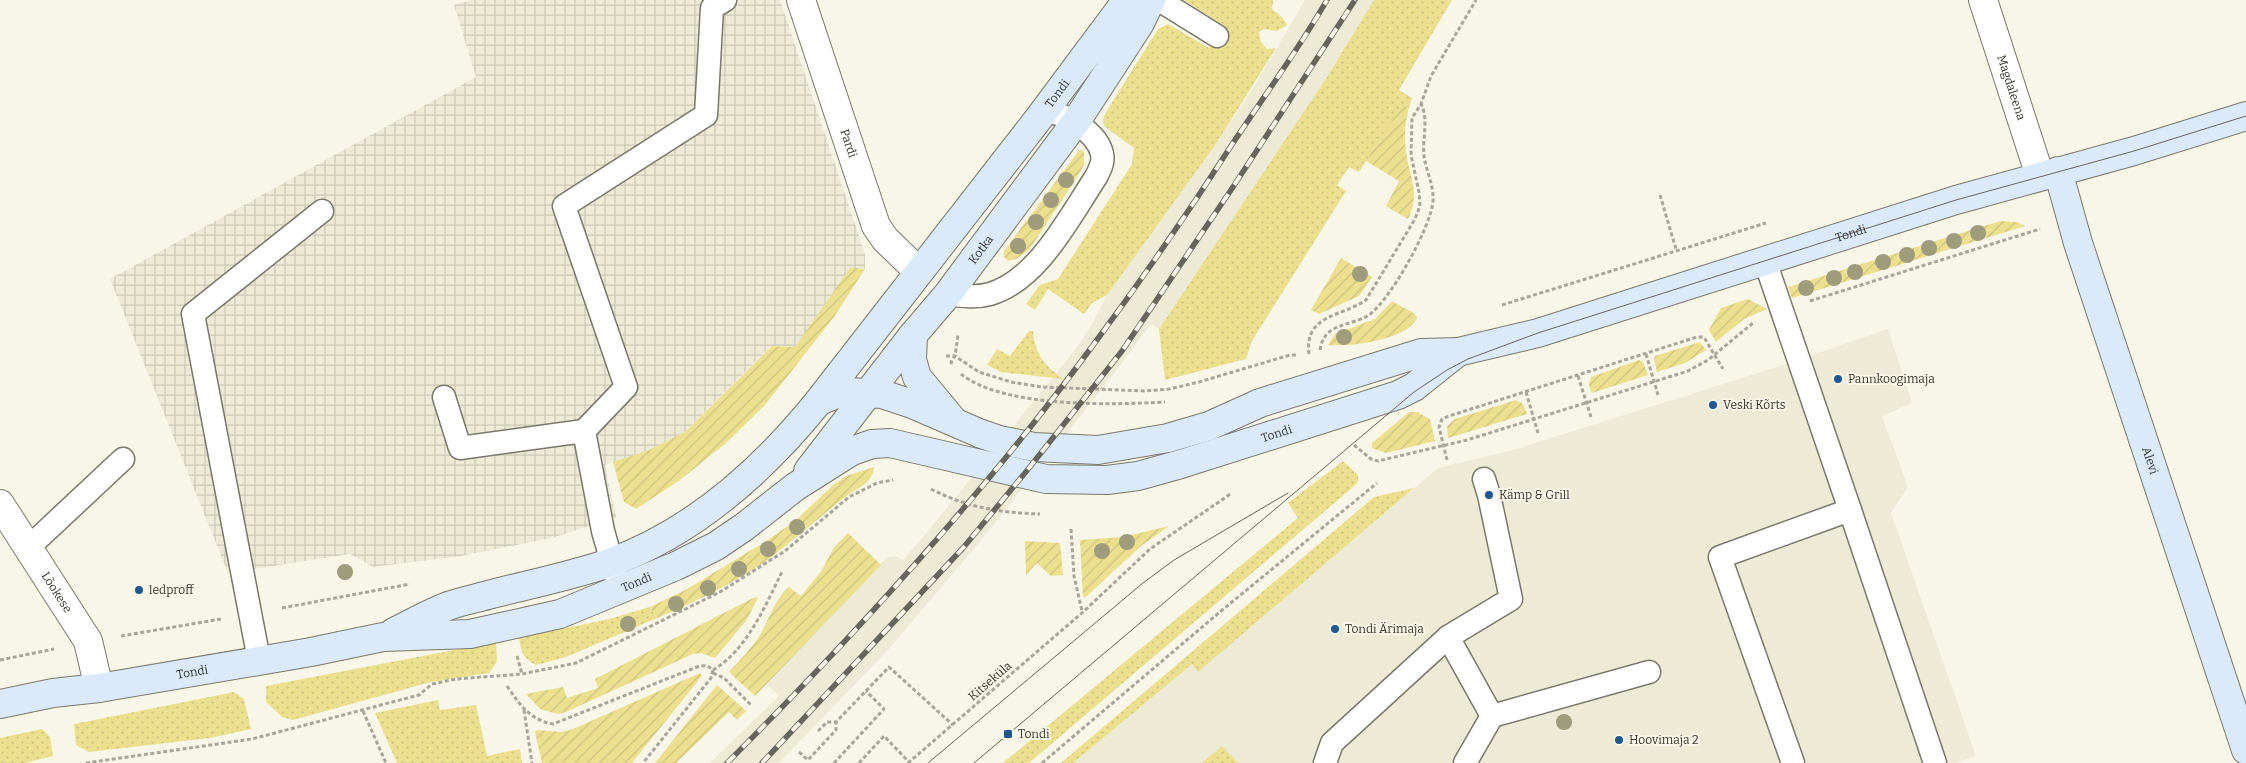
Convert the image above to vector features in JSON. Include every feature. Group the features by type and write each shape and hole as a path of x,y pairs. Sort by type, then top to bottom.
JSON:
{"street":[{"name":"Pardi","path":"801,0 876,226 894,249 919,272"},
{"name":"Tondi","path":"855,390 919,272 1044,112 1127,0"},
{"name":"Kotka","path":"795,487 855,390 959,295 1075,123 1140,23 1151,0"},
{"name":"Magdaleena","path":"1983,0 2049,174"},
{"name":"Tondi","path":"383,637 448,606 576,574 612,562 655,542 689,522 720,500 760,466 795,431 820,401 855,390 898,399 999,440 1034,447 1069,450 1121,448 1168,438 1209,426 1260,403 1421,353 1458,352 1538,333 1956,200 2134,152 2246,116"},
{"name":"Alevi","path":"2049,174 2078,243 2246,750"},
{"path":"913,335 912,360 917,377 954,422"},
{"name":"Tondi","path":"0,704 53,693 99,688 311,652 383,637 470,634 560,614 676,566 716,546 744,527 795,487 852,451 872,444 890,443 1046,478 1107,480 1138,476 1398,395 1414,387 1458,352"},
{"path":"855,390 864,423 876,435 890,443"},
{"name":"Lõokese","path":"0,504 88,641 99,688"}],"lane":[{"path":"444,398 460,448 584,430 626,387 564,206 706,115 712,8 725,0"},
{"path":"1159,0 1217,36"},
{"path":"959,295 988,295 1004,289 1040,260 1102,164 1102,153 1097,142 1087,132 1062,115 1044,112"},
{"path":"259,660 193,314 322,210"},
{"path":"1765,261 1935,763"},
{"path":"584,430 603,531 620,590"},
{"path":"28,548 123,459"},
{"path":"1325,763 1332,743 1448,637 1511,599 1484,479"},
{"path":"1793,763 1720,557 1850,510"},
{"path":"1448,637 1492,716"},
{"path":"1465,763 1492,716 1649,672"}],"path":[{"path":"1312,361 1310,342 1315,328 1330,315 1357,307 1366,300 1415,219 1420,206 1410,141 1412,118 1421,104 1431,76 1476,0"},
{"path":"1320,354 1322,341 1330,330 1367,316 1382,302 1429,223 1433,198 1424,158 1422,142 1425,112 1421,104"},
{"path":"1660,195 1676,249"},
{"path":"1359,450 1371,459 1378,461 1444,446 1654,382 1699,366 1744,329 1758,320 2034,231"},
{"path":"954,366 950,362 955,356 961,320 959,295"},
{"path":"1447,460 1438,427 1442,419 1703,337 1723,369"},
{"path":"1646,354 1658,395"},
{"path":"942,356 955,356 979,372 1011,382 1042,387 1145,391 1199,382 1290,355 1316,357"},
{"path":"958,370 967,379 987,388 1034,399 1115,404 1174,400"},
{"path":"1578,376 1591,417"},
{"path":"1526,392 1538,433"},
{"path":"86,763 252,739 419,695 432,684 470,678 522,674 576,663 698,604 771,561 808,534 849,497 877,483 897,481"},
{"path":"1042,763 1378,482"},
{"path":"926,486 957,501 983,508 1015,513 1049,514"},
{"name":"Kitseküla","path":"909,762 1082,612 1150,549 1232,493"},
{"path":"1071,529 1074,576 1082,612"},
{"path":"643,763 713,672 725,663 754,626 782,572"},
{"path":"0,660 88,641 250,614 415,583"},
{"path":"507,686 524,710 541,722 553,724 704,665 724,678 752,706"},
{"path":"799,752 808,760 836,730 836,722 889,667 952,725"},
{"path":"834,763 884,710 866,691"},
{"path":"524,710 532,763"},
{"path":"363,711 386,763"},
{"path":"818,731 827,722 836,722"},
{"path":"858,763 884,736 909,762"}],"shaded area":[{"path":"471,0 780,0 863,248 865,269 850,269 795,347 771,346 685,432 649,450 605,465 616,517 552,538 461,556 373,567 350,554 228,573 110,279 476,77 454,5"},
{"path":"1184,0 1273,0 1272,9 1282,17 1287,25 1277,31 1264,29 1259,32 1261,42 1267,49 1276,48 1216,144 1107,295 1092,303 1084,314 1048,289 1035,310 1026,304 1040,285 1058,279 1132,164 1134,148 1104,126 1103,119 1158,29 1168,24 1209,48 1223,25"},
{"path":"1305,0 1374,0 1327,77 1159,329 1151,324 1107,383 974,549 886,652 779,763 710,763 779,696 767,684 887,557 895,556 903,560 920,541 1075,350 1090,328 1107,295 1216,144 1255,85"},
{"path":"1374,0 1452,0 1399,90 1412,98 1409,108 1402,105 1359,172 1349,167 1337,185 1346,191 1252,341 1246,359 1165,380 1159,329 1327,77"},
{"path":"1402,104 1409,108 1405,141 1414,193 1412,210 1408,219 1386,206 1399,181 1366,161"},
{"path":"1080,149 1084,152 1084,165 1079,174 1029,250 1016,259 1008,261 1004,257 1004,251"},
{"path":"2000,221 2017,222 2025,226 1792,298 1788,287"},
{"path":"1341,258 1372,277 1359,296 1319,314 1311,310"},
{"path":"850,268 865,269 834,317 765,405 725,444 680,480 636,509 624,502 613,462 649,450 685,432 772,346 795,347"},
{"path":"1748,299 1767,309 1744,319 1716,342 1709,330 1721,308"},
{"path":"1392,301 1415,314 1417,318 1411,326 1391,337 1377,341 1350,345 1328,345 1335,334 1375,319"},
{"path":"1888,329 1912,403 1882,416 1908,487 1891,513 1976,756 1955,763 1073,763 1192,663 1199,671 1438,468 1513,450 1774,368"},
{"path":"1029,331 1033,331 1036,347 1046,365 1064,379 1001,372 987,365 997,349 1010,356"},
{"path":"1700,342 1706,350 1685,363 1657,372 1655,356"},
{"path":"1639,360 1643,362 1648,375 1592,393 1589,385 1591,377"},
{"path":"1516,400 1523,404 1527,414 1448,438 1447,426 1455,419"},
{"path":"1409,412 1417,412 1430,419 1435,441 1386,453 1372,448 1372,443"},
{"path":"1343,461 1358,475 1358,482 1352,488 1029,763 1003,763 1298,518 1288,503"},
{"path":"874,467 871,478 867,482 844,498 763,563 738,579 657,618 650,607 687,589 765,542 795,521 833,485 846,476"},
{"path":"1414,488 1198,672 1192,664 1073,763 1061,763 1374,497"},
{"path":"1169,526 1141,546 1086,597 1083,597 1080,540 1123,537"},
{"path":"848,533 881,565 755,696 729,672 758,638 784,592 789,587 801,596 822,570 834,547"},
{"path":"1025,541 1060,543 1063,575 1051,576 1037,563 1026,575"},
{"path":"755,597 758,598 746,621 715,658 701,653 693,654 566,712 557,714 540,709 526,694 563,687 567,698 598,688 595,679"},
{"path":"650,607 657,618 566,657 536,665 525,657 522,651 519,638 609,619"},
{"path":"496,642 497,662 489,673 431,682 293,720 282,717 266,702 266,686"},
{"path":"700,673 702,676 632,763 542,763 535,732 537,730 562,732 573,729"},
{"path":"717,685 746,711 737,720 729,712 676,763 655,763"},
{"path":"234,692 244,699 251,729 210,738 89,752 76,745 74,724"},
{"path":"438,700 440,710 476,705 487,756 520,749 522,763 397,763 375,713"},
{"path":"42,729 50,737 53,756 25,763 0,763 0,738"},
{"path":"1222,746 1238,763 1202,763"}],"tram line":[{"path":"974,763 1414,392 1447,370 1468,359 1538,333 1956,200 2134,151 2246,116"},
{"path":"928,763 1143,583 1174,560 1288,493"}],"railway":[{"path":"727,763 871,614 962,510 1049,403 1110,323 1164,247 1327,0"},
{"path":"762,763 963,548 1122,351 1233,187 1355,0"}],"place":[{"name":"Pannkoogimaja","path":"1838,379"},
{"name":"Veski Kõrts","path":"1713,405"},
{"name":"Kämp & Grill","path":"1489,495"},
{"name":"ledproff","path":"139,590"},
{"name":"Tondi Ärimaja","path":"1335,629"},
{"name":"Tondi","path":"1008,734"},
{"name":"Hoovimaja 2","path":"1619,740"}]}
